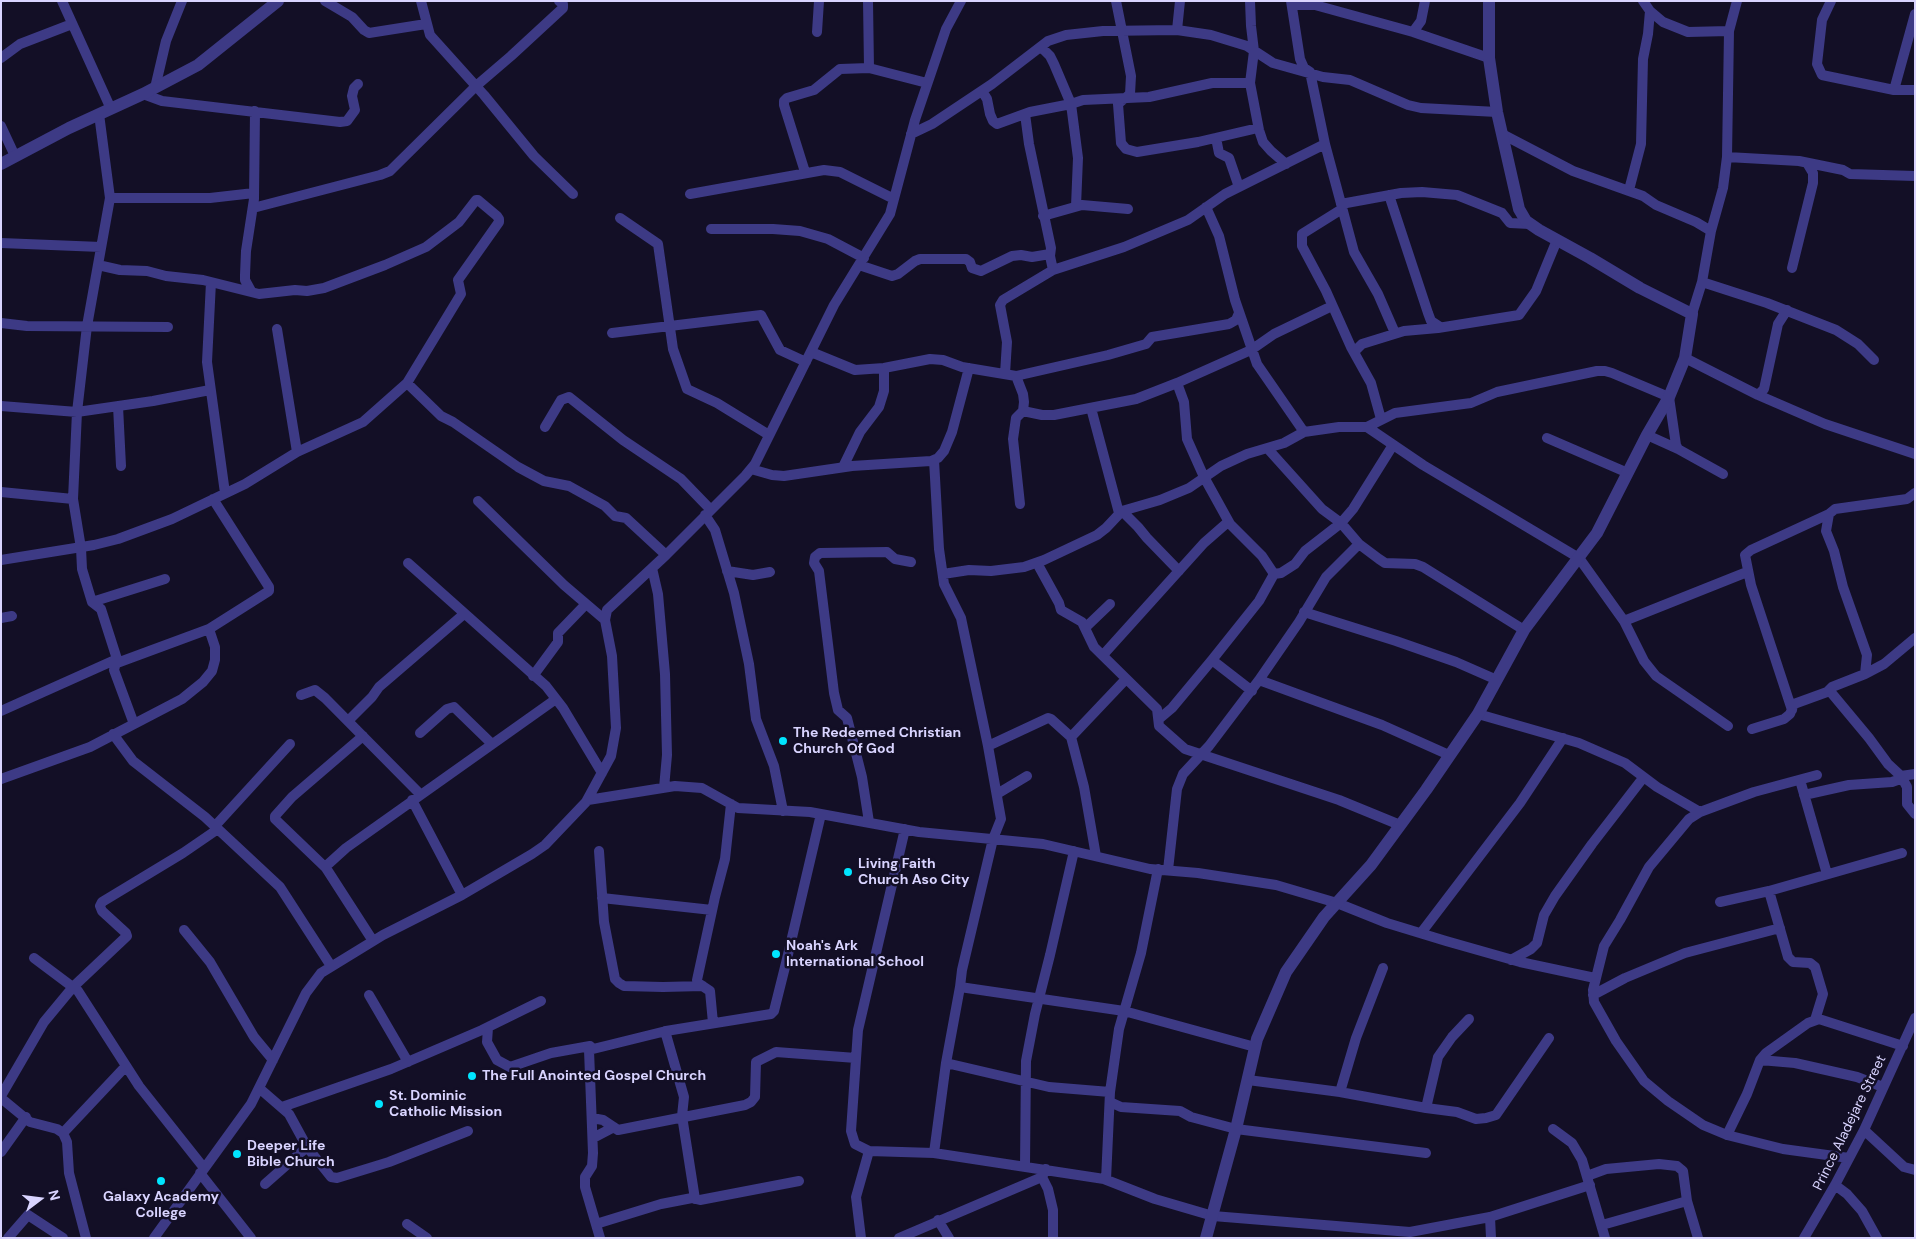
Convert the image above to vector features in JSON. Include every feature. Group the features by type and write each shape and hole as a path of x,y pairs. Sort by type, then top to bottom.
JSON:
{"street":[{"path":"62,1 111,109"},
{"path":"155,88 166,41 182,1"},
{"path":"1,164 69,128 143,94 198,65 278,1"},
{"path":"325,1 352,17 364,30 369,32 426,24"},
{"path":"421,1 430,34 534,156 573,194"},
{"path":"253,208 390,171 476,86 563,8 563,4 559,1"},
{"path":"817,32 819,1"},
{"path":"868,1 869,68"},
{"path":"154,1238 251,1104 306,993 321,973 373,941 462,895 544,845 588,800 611,756 616,728 612,656 605,620 606,610 666,555 751,469 834,304 890,214 911,134 927,83 946,29 961,1"},
{"path":"1116,1 1131,76 1130,94 1118,104 1121,143 1126,149 1136,152 1216,138 1258,128"},
{"path":"1177,30 1180,1"},
{"path":"1250,1 1254,51 1250,83 1258,128 1263,142 1286,164"},
{"path":"1413,32 1422,21 1425,1"},
{"path":"1489,1 1489,58 1502,134 1519,209 1530,224 1640,288 1692,314"},
{"path":"1643,1 1650,11 1663,22 1688,32 1729,31"},
{"path":"1206,1238 1236,1129 1257,1039 1286,972 1324,917 1371,865 1478,714 1524,630 1597,533 1647,435 1670,397 1684,358 1692,314 1702,282 1711,231 1723,188 1727,157 1729,31 1737,1"},
{"path":"1831,1 1822,20 1817,64 1818,70 1822,75 1894,90 1915,90"},
{"path":"1395,334 1378,294 1354,252 1325,144 1310,72 1304,68 1300,59 1291,3 1315,5 1413,32 1489,58"},
{"path":"1629,190 1641,144 1642,59 1648,34 1650,11"},
{"path":"1894,90 1915,14"},
{"path":"1,58 20,44 72,24"},
{"path":"911,134 932,124 982,91 1048,41 1066,35 1103,30 1177,30 1211,35 1236,42 1273,63 1324,77 1350,80 1408,105 1421,108 1498,112"},
{"path":"1041,47 1050,56 1071,104 1078,158 1076,206"},
{"path":"804,172 784,105 784,101 787,98 814,90 840,69 869,68 927,83"},
{"path":"982,91 987,99 990,114 995,123 1003,123 1025,114 1083,100 1149,97 1212,83 1250,83"},
{"path":"143,94 162,101 254,111 321,122 340,122 347,120 355,110 352,96 354,88 358,84"},
{"path":"251,292 245,280 245,275 246,251 254,193 254,111"},
{"path":"99,114 110,198 87,326 77,412 73,499 81,548 82,569 92,602 101,608 117,661 114,670 134,724"},
{"path":"1025,114 1053,270"},
{"path":"1,126 15,156"},
{"path":"1502,134 1573,171 1643,196 1656,205 1696,222 1711,231"},
{"path":"1216,138 1219,153 1229,158 1239,187"},
{"path":"1020,504 1013,439 1016,418 1023,411 1024,402 1023,394 1010,375 1007,342 1000,305 1003,300 1053,270 1124,247 1188,220 1239,187 1325,144"},
{"path":"1727,157 1808,163 1843,170 1850,174 1915,176"},
{"path":"1792,268 1813,183 1813,173 1808,163"},
{"path":"690,194 804,172 824,170 840,172 894,199"},
{"path":"1381,419 1372,387 1348,341 1326,291 1305,254 1301,238 1302,234 1342,206 1389,196 1422,192 1456,195 1506,214 1511,209 1516,196"},
{"path":"110,198 210,198 254,193"},
{"path":"1389,196 1428,314 1431,321 1440,327"},
{"path":"1,560 81,548 118,539 172,519 245,484 297,452 363,422 407,384 460,294 458,280 499,222 497,216 478,200 474,202 459,222 426,247 324,288 307,291 293,290 265,294 211,282 166,276 147,271 120,270 98,265"},
{"path":"1044,216 1076,206 1093,205 1128,209"},
{"path":"1206,207 1219,236 1239,313 1256,364 1304,432"},
{"path":"1502,213 1510,223 1530,224"},
{"path":"620,218 658,244 673,349 687,389 712,400 769,435"},
{"path":"711,229 800,231 828,239 861,262 892,276 920,259 966,259 970,262 972,268 981,271 1012,256 1022,255 1032,258 1050,254"},
{"path":"1348,341 1362,344 1404,331 1516,316 1522,313 1536,291 1558,240"},
{"path":"1,243 101,247"},
{"path":"211,282 207,362 225,494"},
{"path":"1702,282 1787,310 1836,330 1858,344 1874,360"},
{"path":"1023,411 1042,415 1054,415 1136,399 1251,350 1274,334 1332,306"},
{"path":"1758,395 1764,389 1778,324 1787,310"},
{"path":"612,333 761,315 780,350 855,370 884,368 930,359 943,360 969,368 1010,375 1108,355 1146,344 1152,337 1229,324 1236,320 1239,313"},
{"path":"1,323 26,326 168,327"},
{"path":"1229,324 1246,333"},
{"path":"277,329 297,452"},
{"path":"1354,352 1362,344"},
{"path":"1684,358 1758,395 1825,424 1915,454"},
{"path":"843,467 860,432 879,407 884,391 884,368"},
{"path":"751,469 772,475 784,476 843,467 934,460 944,452 952,432 969,368"},
{"path":"943,574 969,570 991,571 1024,568 1037,563 1097,535 1121,512 1160,500 1189,488 1221,466 1247,454 1284,443 1304,432 1339,427 1367,427 1395,413 1471,403 1497,392 1605,371 1670,397"},
{"path":"1177,383 1184,402 1187,439 1204,477 1228,522 1262,556 1274,574"},
{"path":"407,384 441,416 453,422 518,468 544,481 569,486 604,505 615,516 626,518 666,555"},
{"path":"1,406 77,412 210,390"},
{"path":"1670,397 1678,449"},
{"path":"545,427 562,400 569,398 623,440 680,478 708,513 727,571 749,664 756,718 774,766 783,811"},
{"path":"118,406 121,466"},
{"path":"1091,408 1121,512 1138,527 1146,538 1179,571"},
{"path":"1367,427 1423,465 1579,558 1624,621 1644,661 1656,676 1728,726"},
{"path":"1647,435 1678,449 1723,474"},
{"path":"1547,438 1628,473"},
{"path":"1274,574 1281,573 1294,564 1306,551 1341,523 1353,509 1393,445"},
{"path":"1268,449 1322,509 1341,523 1359,544 1385,562 1415,564 1423,567 1524,630"},
{"path":"934,460 939,549 944,584 949,598 961,618 1001,819 993,839 962,970 946,1063 934,1152"},
{"path":"1,492 73,499"},
{"path":"1792,710 1747,572 1744,559 1748,551 1829,514 1835,509 1907,499 1915,493"},
{"path":"1,711 117,661 210,629 269,589 213,499"},
{"path":"478,501 605,620"},
{"path":"1829,514 1826,531 1867,655 1865,674"},
{"path":"1103,656 1204,543 1228,522"},
{"path":"1106,1180 1110,1097 1119,1029 1163,870 1177,789 1183,774 1189,766 1202,755 1252,691 1326,577 1359,544"},
{"path":"868,822 862,777 847,718 838,710 834,693 819,571 814,563 815,557 820,554 886,552 895,560 911,562"},
{"path":"408,563 546,686 563,708 602,773"},
{"path":"1037,563 1061,610 1067,615 1078,619 1086,627 1091,643 1157,709 1159,726 1185,749 1339,800 1400,825"},
{"path":"652,568 658,594 665,674 667,755 664,788"},
{"path":"727,571 753,575 770,572"},
{"path":"1624,621 1747,572"},
{"path":"1158,719 1172,708 1212,660 1258,601 1274,574"},
{"path":"92,602 165,579"},
{"path":"534,676 558,642 558,633 586,604"},
{"path":"1086,627 1110,604"},
{"path":"1304,612 1456,662 1496,680"},
{"path":"348,721 372,697 379,687 464,614"},
{"path":"1,779 90,747 182,699 203,682 212,671 216,660 210,629"},
{"path":"1752,729 1784,719 1790,714 1794,704 1865,674 1887,662 1915,638"},
{"path":"1212,660 1252,691"},
{"path":"1071,737 1126,679"},
{"path":"1259,680 1382,725 1449,755"},
{"path":"301,694 315,690 325,698 363,736 416,797 462,895"},
{"path":"1829,690 1870,738 1888,764 1902,777 1907,793 1907,804 1915,814"},
{"path":"325,867 346,848 416,797 556,699"},
{"path":"420,733 447,709 454,707 492,744"},
{"path":"1478,714 1579,743 1625,763 1643,778 1700,812"},
{"path":"988,746 1048,718 1071,737 1084,787 1096,856"},
{"path":"113,734 133,761 216,828 286,894 331,966"},
{"path":"363,736 292,797 275,816 276,821 325,867 373,941"},
{"path":"1421,933 1520,803 1563,738"},
{"path":"86,1238 69,1173 67,1142 63,1133 57,1128 35,1125 1,1097 44,1022 73,988 127,936 102,911 100,906 102,902 183,853 216,828 290,744"},
{"path":"1185,749 1189,766"},
{"path":"1804,795 1850,785 1892,782 1915,774"},
{"path":"1817,775 1754,792 1700,812 1689,820 1649,867 1604,946 1595,978 1594,1002 1616,1041 1644,1080 1668,1102 1703,1125 1727,1135 1783,1149 1849,1158"},
{"path":"997,794 1027,776"},
{"path":"1511,960 1531,949 1537,943 1544,915 1554,896 1643,778"},
{"path":"1907,793 1915,779"},
{"path":"1800,780 1827,874"},
{"path":"588,800 675,786 702,788 738,808 821,814 906,829 1043,844 1163,870 1198,873 1276,886 1337,903 1387,923 1511,960 1595,978"},
{"path":"713,1023 710,991 698,983 698,976 725,859 732,804"},
{"path":"488,1028 487,1042 497,1060 510,1066 550,1053 590,1046 592,1048 664,1031 771,1014 774,1011 821,814"},
{"path":"906,829 858,1030 851,1131 855,1144 869,1151 934,1152 1025,1166 1044,1173 1106,1180 1155,1200 1213,1216 1410,1235 1490,1217 1589,1180 1606,1168 1659,1164 1677,1166 1683,1171 1687,1200 1698,1238"},
{"path":"599,851 604,922 615,979 624,986 703,986"},
{"path":"1025,1166 1026,1061 1074,851"},
{"path":"1720,902 1769,891 1902,853"},
{"path":"1769,891 1788,958 1792,962 1810,963 1815,967 1823,994 1815,1020"},
{"path":"602,898 712,910"},
{"path":"1594,995 1625,978 1685,953 1780,928"},
{"path":"184,930 210,962 254,1038 274,1060"},
{"path":"34,958 78,991 139,1086 249,1237"},
{"path":"1340,1092 1356,1038 1382,968"},
{"path":"960,987 1124,1011 1255,1047"},
{"path":"369,995 408,1062"},
{"path":"282,1107 408,1062 488,1028 541,1001"},
{"name":"Prince Aladejare Street","path":"1804,1238 1836,1185 1864,1130 1915,1018"},
{"path":"1426,1108 1438,1057 1452,1037 1469,1019"},
{"path":"1727,1135 1747,1094 1760,1060 1766,1053 1808,1023 1815,1020 1834,1024 1903,1046"},
{"path":"664,1031 684,1097 682,1116 695,1199"},
{"path":"1248,1080 1340,1092 1457,1112 1476,1119 1496,1115 1549,1038"},
{"path":"592,1048 589,1050 593,1138 592,1166 585,1177 585,1187 600,1238"},
{"path":"592,1118 603,1120 618,1130 745,1105 755,1097 756,1062 776,1052 856,1058"},
{"path":"1760,1060 1795,1063 1856,1077 1883,1087"},
{"path":"946,1063 1026,1083 1110,1097 1121,1107 1180,1111 1191,1117 1236,1129 1426,1153"},
{"path":"63,1133 126,1066"},
{"path":"259,1088 290,1114 307,1147 330,1176 338,1178 389,1162 468,1131"},
{"path":"1,1152 26,1117"},
{"path":"593,1138 614,1127"},
{"path":"1553,1129 1572,1143 1582,1160 1605,1238"},
{"path":"1864,1130 1904,1167 1915,1170"},
{"path":"265,1184 307,1147"},
{"path":"861,1238 856,1197 869,1151"},
{"path":"899,1238 1044,1173"},
{"path":"1044,1173 1053,1210 1054,1238"},
{"path":"596,1224 660,1204 700,1200 799,1181"},
{"path":"1836,1185 1862,1211 1877,1238"},
{"path":"1602,1225 1687,1200"},
{"path":"8,1238 28,1215 63,1238"},
{"path":"1490,1217 1491,1238"},
{"path":"938,1220 949,1238"},
{"path":"407,1224 427,1238"}],"place":[{"name":"The Redeemed Christian Church Of God","path":"783,741"},
{"name":"Living Faith Church Aso City","path":"848,872"},
{"name":"Noah's Ark International School","path":"776,954"},
{"name":"The Full Anointed Gospel Church","path":"472,1076"},
{"name":"St. Dominic Catholic Mission","path":"379,1104"},
{"name":"Deeper Life Bible Church","path":"237,1154"},
{"name":"Galaxy Academy College","path":"161,1181"}]}
